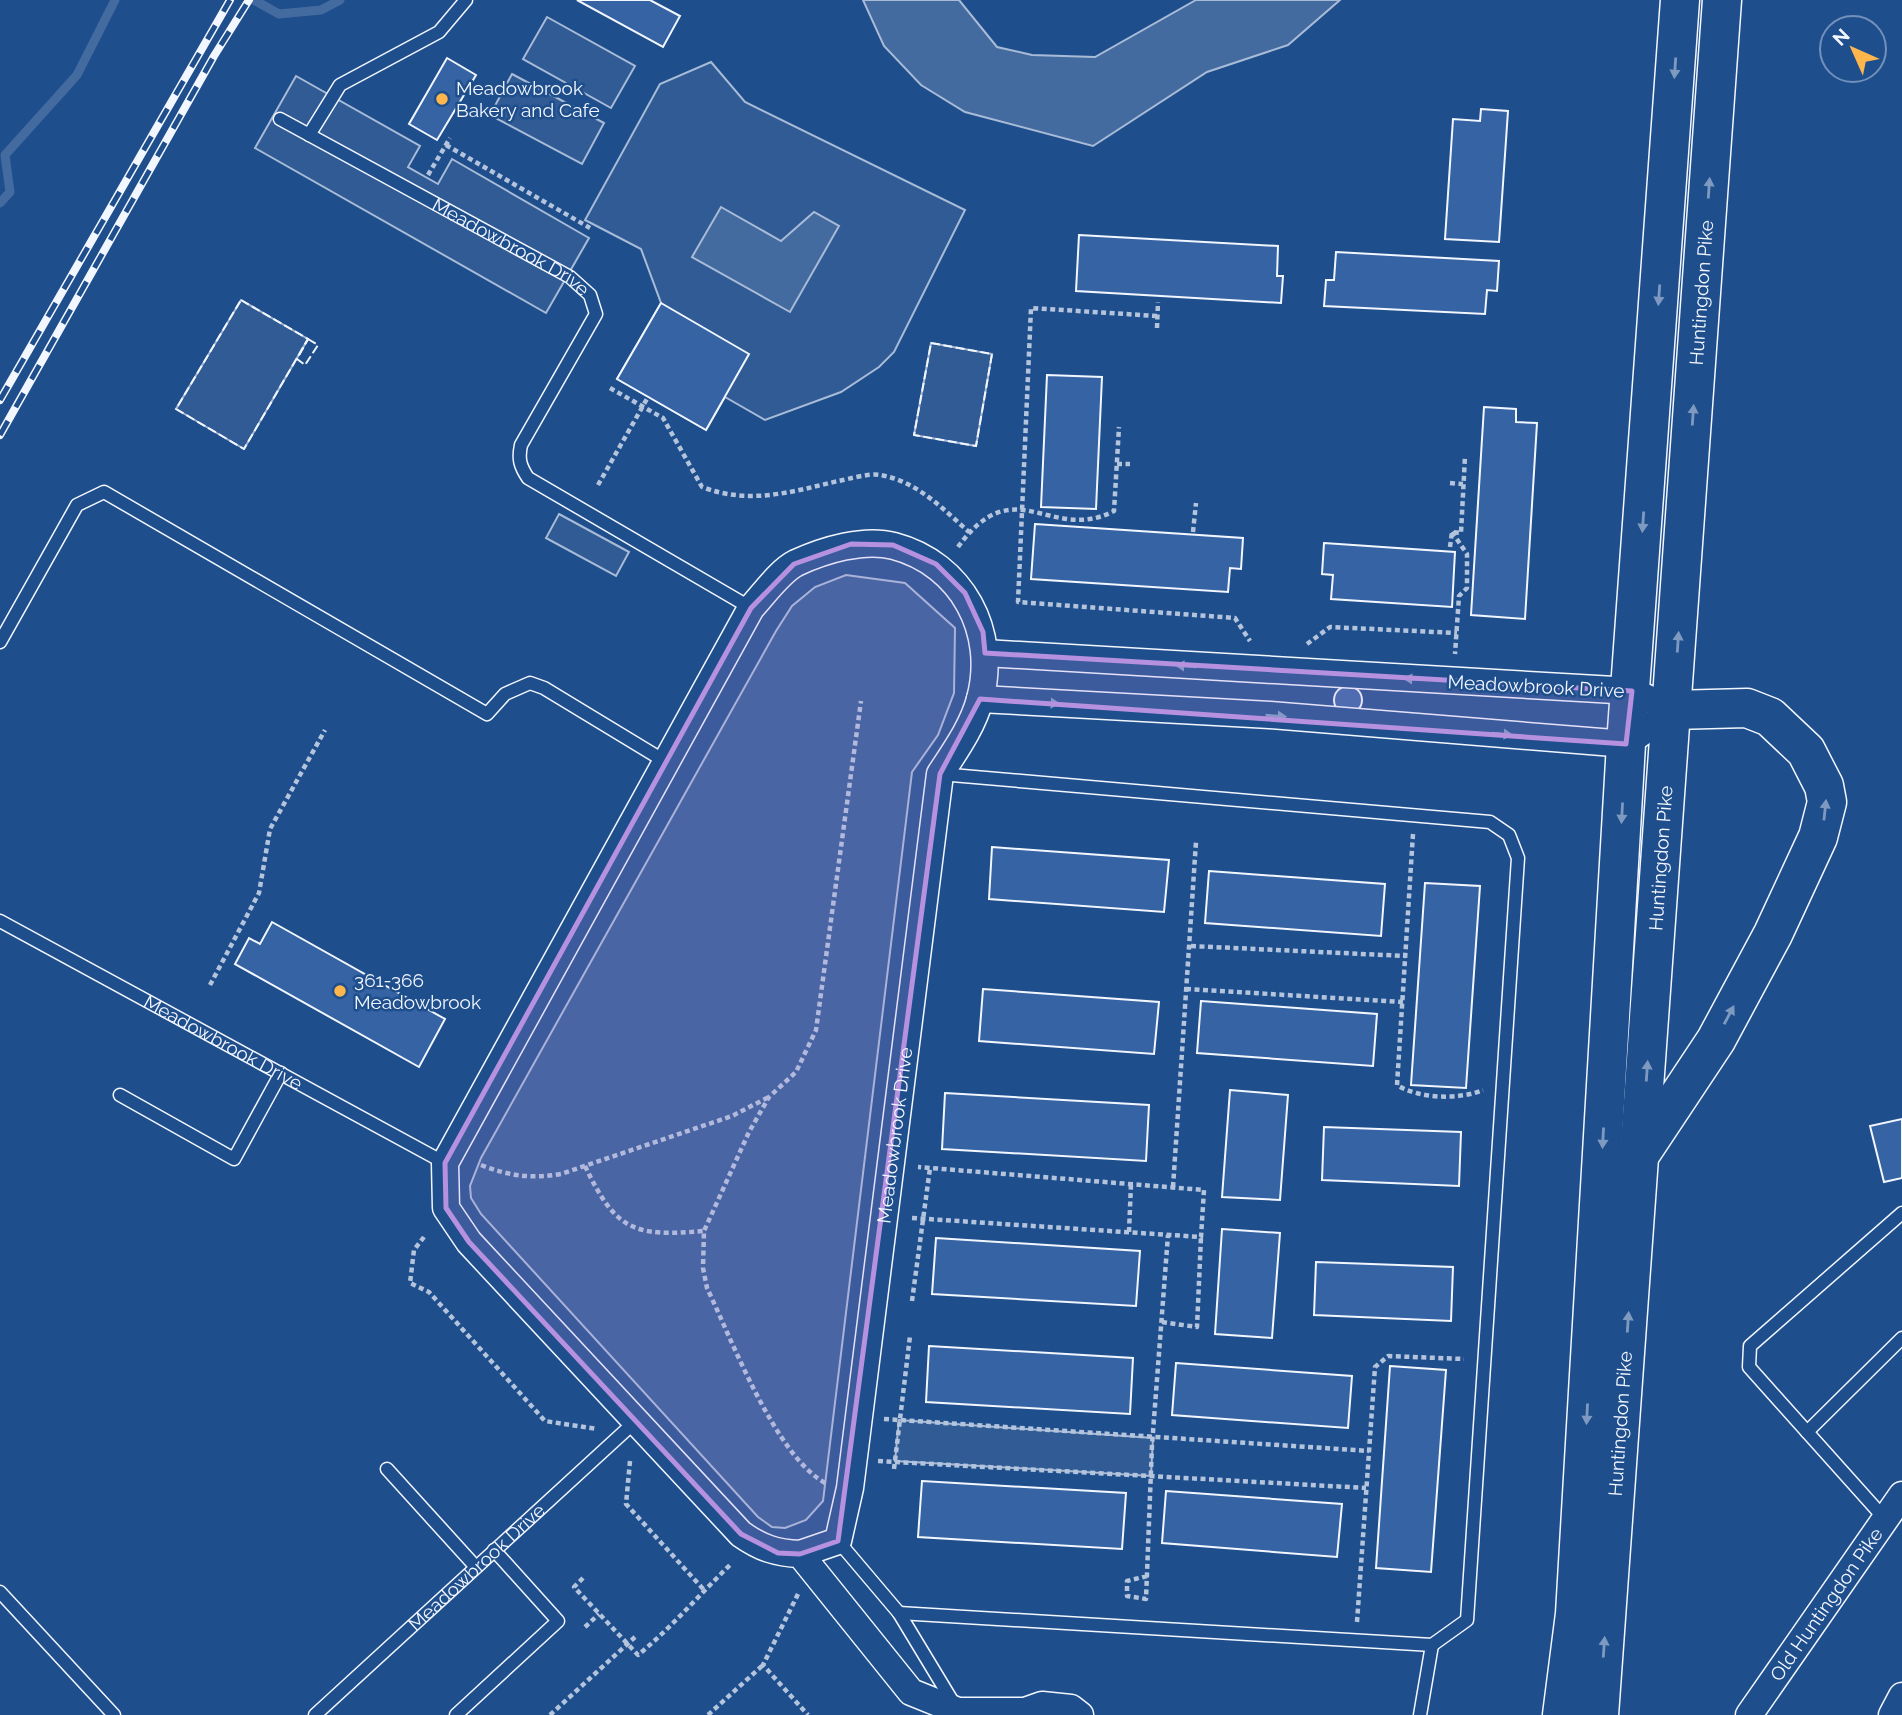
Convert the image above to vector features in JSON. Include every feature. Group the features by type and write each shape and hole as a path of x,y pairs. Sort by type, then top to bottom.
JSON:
{"main road":[{"name":"Huntingdon Pike","path":"1562,1715 1575,1614 1626,744 1632,691 1680,0"},
{"name":"Huntingdon Pike","path":"1599,1715 1722,0"},
{"path":"1640,1155 1716,1040 1773,934 1814,848 1826,816 1824,786 1806,751 1770,717 1747,708 1673,710"}],"street":[{"name":"Meadowbrook Drive","path":"445,1163 751,608 794,564 850,544 893,545 936,564 965,593 983,632 985,653 980,699 964,737 940,774 859,1417 838,1541"},
{"name":"Meadowbrook Drive","path":"985,653 1632,691 1673,710"},
{"path":"980,699 1270,715 1626,744 1673,710"},
{"path":"445,1163 446,1209 456,1227 741,1534 759,1546 806,1561 911,1692 958,1711 1022,1713 1042,1705 1071,1708 1080,1715"},
{"name":"Old Huntingdon Pike","path":"1749,1715 1902,1495"},
{"path":"806,1561 838,1541"},
{"path":"1892,1715 1902,1696"}],"lane":[{"path":"309,135 340,85 439,32 466,0"},
{"name":"Meadowbrook Drive","path":"280,119 570,277 590,295 596,314 521,446 519,458 522,468 528,478 751,608"},
{"path":"0,642 77,505 104,492 488,714 505,694 530,683 544,688 666,762"},
{"path":"898,1613 1432,1645 1467,1620 1518,858 1509,835 1490,822 940,774"},
{"name":"Meadowbrook Drive","path":"0,921 445,1163"},
{"path":"120,1095 234,1159 281,1073"},
{"path":"1885,1519 1749,1367 1750,1346 1902,1213"},
{"path":"1807,1432 1902,1338"},
{"name":"Meadowbrook Drive","path":"317,1714 637,1420"},
{"path":"387,1469 475,1566"},
{"path":"838,1541 898,1613 958,1711"},
{"path":"456,1715 558,1621 494,1550"},
{"path":"0,1592 114,1715"},
{"path":"1420,1715 1432,1645"}],"path":[{"path":"428,175 450,138"},
{"path":"446,145 590,228"},
{"path":"1157,328 1158,302"},
{"path":"1157,316 1031,308 1018,602 1235,618 1255,648"},
{"path":"610,388 663,418 702,487 741,497 769,498 878,475 907,484 930,497 969,532"},
{"path":"598,485 648,397"},
{"path":"958,547 980,521 1000,510 1021,507 1044,517 1097,520 1114,511 1119,427"},
{"path":"1452,532 1461,533 1465,456"},
{"path":"1117,464 1130,464"},
{"path":"1450,483 1463,484"},
{"path":"1193,532 1196,503"},
{"path":"1450,547 1452,532"},
{"path":"1452,532 1467,554 1467,588 1459,596 1455,665"},
{"path":"1301,648 1330,626 1457,633"},
{"path":"481,1165 536,1178 585,1166 732,1116 769,1097 796,1072 816,1030 861,701"},
{"path":"210,985 259,893 270,829 325,730"},
{"path":"1414,815 1397,1085 1409,1093 1467,1097 1503,1080"},
{"path":"1173,1187 1196,842"},
{"path":"1191,946 1406,956"},
{"path":"1186,989 1403,1002"},
{"path":"769,1097 749,1132 704,1231 703,1268 707,1288 775,1428 805,1468 823,1482"},
{"path":"585,1166 598,1193 623,1223 656,1235 704,1231"},
{"path":"918,1167 1204,1191 1197,1327 1161,1322"},
{"path":"912,1301 930,1168"},
{"path":"1129,1232 1131,1184"},
{"path":"911,1218 1201,1237"},
{"path":"1147,1576 1127,1581 1127,1596 1146,1599 1147,1576 1151,1476 1153,1437 1168,1234"},
{"path":"424,1237 414,1250 410,1283 429,1292 545,1421 599,1429"},
{"path":"894,1469 910,1336"},
{"path":"1356,1640 1375,1367 1388,1356 1484,1360"},
{"path":"859,1417 1368,1451"},
{"path":"853,1460 1366,1488"},
{"path":"630,1461 626,1504 704,1590"},
{"path":"708,1715 763,1665 806,1561"},
{"path":"583,1578 574,1587 638,1655 670,1629 676,1616 730,1565"},
{"path":"585,1627 599,1614"},
{"path":"550,1715 635,1637"},
{"path":"763,1665 808,1715"}],"highlighted area":[{"path":"851,544 893,545 936,564 965,593 983,632 985,653 1632,691 1626,744 980,699 940,774 838,1541 800,1554 778,1553 741,1534 469,1242 446,1208 445,1163 751,608 794,564"}],"shaded area":[{"path":"863,0 959,0 997,47 1032,55 1095,57 1196,0 1340,0 1288,45 1207,72 1093,146 965,112 921,85 884,46"},
{"path":"547,17 635,66 611,108 523,59"},
{"path":"711,62 745,102 965,210 894,352 879,367 841,392 765,420 725,397 706,430 617,379 661,303 641,249 585,220 660,84"},
{"path":"512,74 604,123 582,164 490,115"},
{"path":"296,76 420,146 408,167 438,184 452,159 589,238 546,313 255,148"},
{"path":"721,207 781,241 814,212 839,226 790,312 692,257"},
{"path":"241,300 308,339 244,449 176,409"},
{"path":"931,343 992,354 976,446 914,435"},
{"path":"559,514 629,552 616,576 546,538"},
{"path":"846,575 905,583 955,628 954,693 938,735 912,772 823,1501 806,1520 785,1528 772,1527 758,1517 481,1214 471,1198 470,1186 481,1158 776,631 792,606 815,587"},
{"path":"899,1420 1153,1438 1151,1476 895,1461"}],"building":[{"path":"577,0 650,0 680,16 663,47"},
{"name":"Meadowbrook Bakery and Cafe","path":"447,58 476,75 437,140 409,124"},
{"path":"1481,109 1508,111 1499,242 1445,239 1453,119 1480,121"},
{"path":"1079,235 1278,246 1277,276 1283,276 1281,303 1076,291"},
{"path":"1336,252 1499,261 1497,291 1487,290 1485,314 1324,306 1326,280 1334,280"},
{"path":"661,303 749,354 706,430 617,379"},
{"path":"1047,375 1102,377 1096,509 1041,507"},
{"path":"1484,407 1516,409 1516,422 1537,423 1525,619 1471,615"},
{"path":"1035,524 1243,538 1241,569 1230,568 1228,592 1031,579"},
{"path":"1324,543 1455,552 1452,607 1331,599 1333,575 1322,574"},
{"path":"1348,686 1358,690 1362,700 1358,710 1348,714 1338,710 1334,700 1338,690"},
{"path":"992,847 1169,860 1164,912 989,899"},
{"path":"1209,871 1385,884 1381,936 1205,923"},
{"path":"1425,883 1480,886 1466,1088 1411,1085"},
{"name":"361-366 Meadowbrook","path":"272,922 445,1019 419,1067 235,964 249,938 260,944"},
{"path":"983,989 1159,1002 1154,1054 979,1041"},
{"path":"1201,1001 1377,1014 1373,1066 1197,1053"},
{"path":"1230,1090 1288,1095 1280,1200 1222,1197"},
{"path":"945,1093 1149,1105 1146,1161 942,1149"},
{"path":"1902,1119 1902,1178 1884,1182 1870,1126"},
{"path":"1324,1127 1461,1132 1459,1186 1322,1180"},
{"path":"1222,1229 1280,1233 1272,1338 1215,1334"},
{"path":"936,1238 1140,1251 1136,1306 932,1294"},
{"path":"1316,1262 1453,1267 1451,1321 1314,1315"},
{"path":"929,1346 1133,1358 1130,1414 926,1402"},
{"path":"1176,1363 1352,1376 1348,1428 1172,1415"},
{"path":"1390,1366 1446,1370 1431,1572 1376,1568"},
{"path":"922,1481 1126,1493 1122,1549 918,1537"},
{"path":"1166,1491 1342,1504 1337,1557 1162,1543"}],"waterway":[{"path":"0,203 10,192 5,155 77,75 115,0"},
{"path":"254,0 279,14 321,10 340,0"}],"railway":[{"path":"0,400 230,0"},
{"path":"0,435 214,56 249,0"}],"fence":[{"path":"241,300 308,339 244,449 176,409 241,300"},
{"path":"308,339 318,345 305,365 297,359 308,339"},
{"path":"931,343 992,354 976,446 914,435 931,343"}],"place":[{"name":"Meadowbrook Bakery and Cafe","path":"442,99"},
{"name":"361-366 Meadowbrook","path":"340,991"}]}
